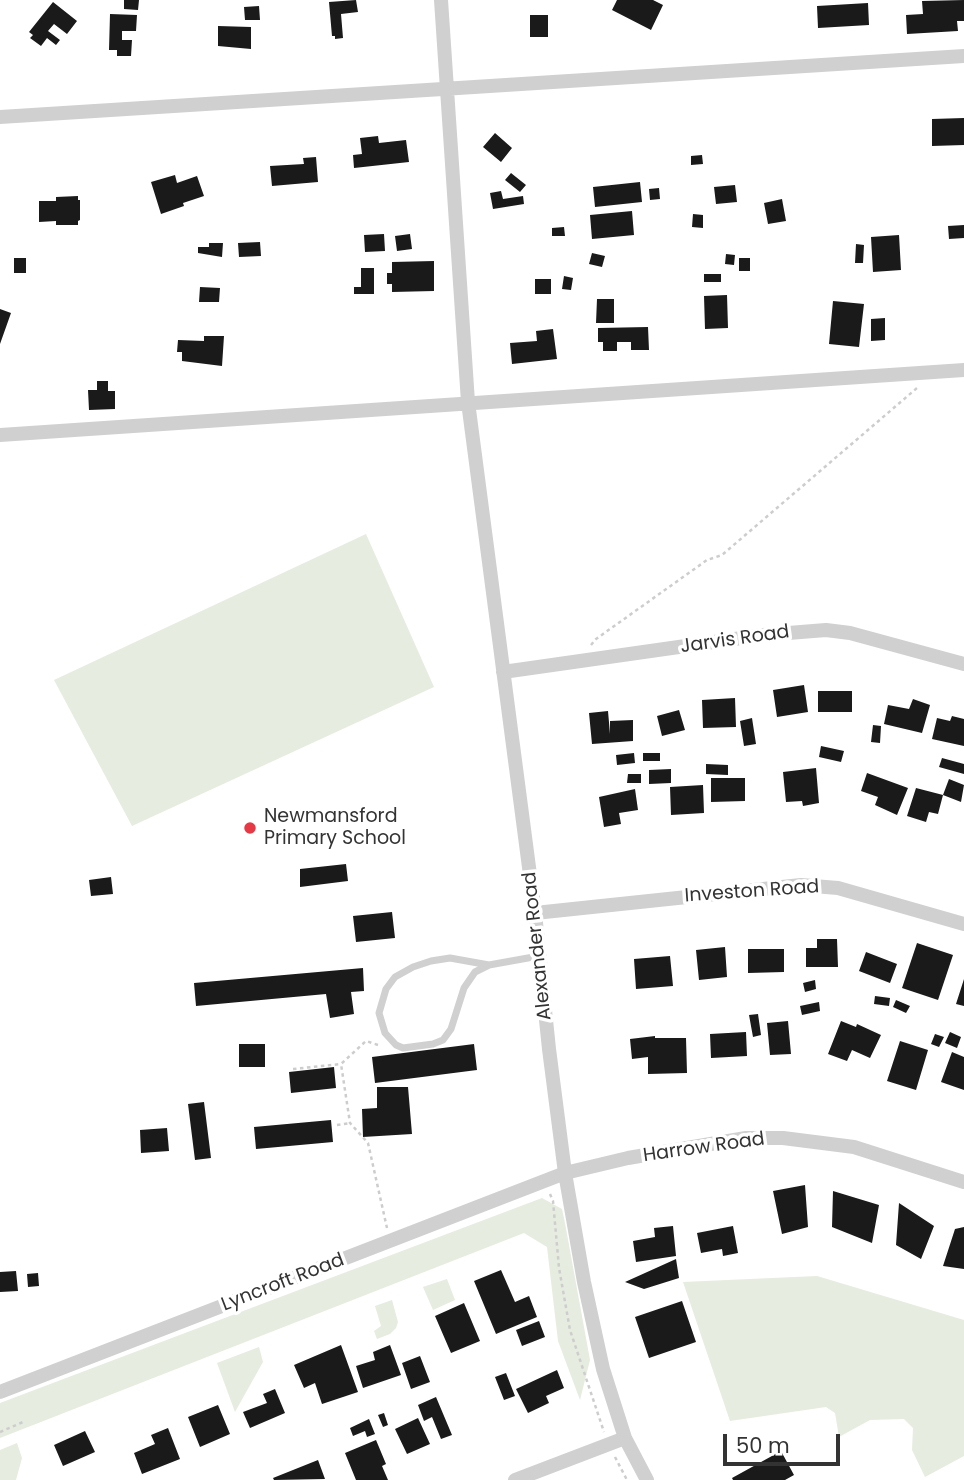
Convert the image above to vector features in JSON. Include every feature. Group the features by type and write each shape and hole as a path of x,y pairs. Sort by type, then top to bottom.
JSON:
{"street":[{"name":"Alexander Road","path":"441,0 468,402 535,913 565,1173 586,1294 603,1370 625,1438 647,1480"},
{"path":"0,117 964,56"},
{"path":"0,435 964,370"},
{"name":"Jarvis Road","path":"503,672 763,635 826,630 850,633 964,664"},
{"name":"Investon Road","path":"535,913 788,886 817,886 838,888 964,925"},
{"name":"Harrow Road","path":"565,1173 628,1158 746,1138 783,1138 854,1147 964,1182"},
{"name":"Lyncroft Road","path":"0,1392 565,1173"},
{"path":"515,1480 625,1438"}],"lane":[{"path":"489,965 450,958 440,959 413,967 395,977 386,989 379,1013 385,1033 396,1045 403,1048 433,1045 443,1040 450,1029 464,988 475,972 489,965 540,956"}],"path":[{"path":"577,661 596,639 707,560 722,555 937,371"},
{"path":"293,1069 341,1064 366,1041 379,1045"},
{"path":"341,1064 350,1123 368,1143 390,1242"},
{"path":"337,1125 350,1123"},
{"path":"544,1182 553,1201 559,1268 570,1329 608,1444 627,1480"},
{"path":"0,1432 23,1422"}],"shaded area":[{"path":"366,534 434,687 132,826 54,680"},
{"path":"542,1198 562,1209 565,1223 590,1360 580,1400 558,1341 547,1247 524,1233 0,1438 0,1403"},
{"path":"817,1276 964,1320 964,1456 925,1477 912,1450 913,1428 904,1419 870,1420 839,1437 835,1413 826,1407 730,1421 683,1282"},
{"path":"447,1279 455,1300 433,1310 423,1287"},
{"path":"392,1300 398,1322 396,1328 390,1334 377,1339 374,1331 381,1326 375,1306"},
{"path":"259,1347 263,1362 235,1412 217,1363"},
{"path":"17,1443 22,1458 16,1480 0,1480 0,1450"}],"building":[{"path":"124,0 139,0 138,10 124,9"},
{"path":"356,0 358,12 341,14 343,38 335,39 335,36 332,36 329,2"},
{"path":"617,0 653,0 663,5 651,30 612,10"},
{"path":"964,0 964,21 957,21 958,31 907,34 906,15 923,14 922,1"},
{"path":"53,2 77,21 67,34 54,24 48,31 60,40 56,45 47,38 41,46 30,38 33,35 29,32"},
{"path":"868,3 869,25 818,28 817,6"},
{"path":"259,6 260,20 245,20 244,7"},
{"path":"110,14 137,15 136,31 122,31 122,40 132,40 131,56 117,56 117,50 109,50"},
{"path":"530,15 548,15 548,37 530,37"},
{"path":"218,26 251,27 251,49 218,46"},
{"path":"964,118 964,145 932,146 932,119"},
{"path":"495,133 512,148 501,162 483,147"},
{"path":"378,136 379,143 406,140 409,162 354,168 353,155 362,154 360,138"},
{"path":"702,155 703,164 691,165 691,156"},
{"path":"316,157 318,182 272,186 270,166 304,164 303,158"},
{"path":"511,173 526,185 520,192 505,180"},
{"path":"175,175 177,183 197,176 204,196 161,214 151,182"},
{"path":"640,182 642,202 595,207 593,187"},
{"path":"735,185 737,202 716,204 714,187"},
{"path":"659,188 660,199 650,200 649,189"},
{"path":"501,191 503,199 523,196 524,204 493,209 490,193"},
{"path":"78,196 78,225 56,225 56,221 39,222 39,201 56,201 56,197"},
{"path":"782,199 786,221 768,224 764,203"},
{"path":"632,211 634,235 592,239 590,215"},
{"path":"693,214 703,215 703,228 692,227"},
{"path":"964,225 964,238 949,239 948,226"},
{"path":"564,227 565,236 552,236 552,228"},
{"path":"384,234 385,251 365,252 364,235"},
{"path":"410,234 412,249 397,251 395,236"},
{"path":"899,235 901,270 873,272 871,237"},
{"path":"260,242 261,256 239,257 238,243"},
{"path":"209,243 223,243 222,257 198,253 198,247 209,247"},
{"path":"856,244 864,245 863,263 855,263"},
{"path":"592,253 605,256 602,267 589,264"},
{"path":"726,254 735,255 734,265 725,264"},
{"path":"14,258 26,258 26,273 14,273"},
{"path":"739,258 750,258 750,271 739,271"},
{"path":"434,261 434,291 392,292 392,284 387,284 387,273 392,273 392,262"},
{"path":"361,268 374,268 374,294 354,294 354,287 361,287"},
{"path":"704,274 721,274 721,282 704,282"},
{"path":"564,276 573,278 571,290 562,289"},
{"path":"535,279 551,279 551,294 535,294"},
{"path":"200,287 220,288 219,302 199,302"},
{"path":"727,295 728,328 705,329 704,296"},
{"path":"597,299 614,299 614,323 596,323"},
{"path":"833,301 864,304 859,347 829,344"},
{"path":"0,309 11,313 0,344"},
{"path":"885,318 885,340 871,341 871,319"},
{"path":"648,327 649,350 631,350 631,342 617,342 617,351 603,351 603,342 598,342 598,328"},
{"path":"553,329 557,359 512,364 510,343 537,341 536,331"},
{"path":"204,336 224,336 222,366 182,361 182,352 177,352 178,340 204,341"},
{"path":"97,381 108,381 108,391 115,391 115,409 89,410 88,390 97,390"},
{"path":"804,685 808,712 777,717 773,690"},
{"path":"818,691 852,691 852,712 818,712"},
{"path":"735,698 736,727 703,728 702,700"},
{"path":"913,699 930,705 922,733 884,724 888,705 909,709"},
{"path":"679,710 685,730 662,736 657,716"},
{"path":"608,711 610,734 610,721 633,720 633,741 592,744 589,713"},
{"path":"952,716 964,719 964,746 932,739 937,718 950,721"},
{"path":"752,718 756,744 744,746 740,721"},
{"path":"873,725 881,726 880,743 871,742"},
{"path":"821,746 844,751 841,762 819,757"},
{"path":"634,753 635,763 617,765 616,755"},
{"path":"643,753 660,753 660,761 643,761"},
{"path":"942,758 964,764 964,774 939,767"},
{"path":"706,764 728,765 728,775 706,774"},
{"path":"816,768 819,803 803,806 802,801 786,802 783,772"},
{"path":"671,769 671,783 649,784 649,770"},
{"path":"867,773 908,788 897,815 875,805 878,797 861,791"},
{"path":"628,774 641,774 641,783 627,783"},
{"path":"711,778 745,778 745,801 711,802"},
{"path":"949,779 964,785 961,802 943,795"},
{"path":"703,785 704,813 671,815 670,787"},
{"path":"916,788 943,795 938,814 929,812 926,822 907,816"},
{"path":"635,789 638,810 619,813 621,824 604,827 599,797"},
{"path":"346,864 348,881 300,887 300,869"},
{"path":"111,877 113,894 91,896 89,880"},
{"path":"392,912 395,938 356,942 353,916"},
{"path":"817,939 837,939 838,967 806,967 806,948 817,948"},
{"path":"917,943 953,955 938,1000 902,988"},
{"path":"725,947 727,977 699,980 696,950"},
{"path":"748,949 784,949 784,972 748,973"},
{"path":"866,952 897,964 890,983 859,971"},
{"path":"670,956 673,986 636,989 634,959"},
{"path":"363,968 364,991 351,992 354,1014 330,1018 326,994 196,1006 194,983"},
{"path":"964,979 964,1006 956,1004"},
{"path":"815,980 816,989 805,992 803,983"},
{"path":"875,996 890,998 889,1006 874,1004"},
{"path":"896,1000 910,1006 906,1013 893,1007"},
{"path":"819,1002 820,1011 802,1015 800,1006"},
{"path":"758,1014 761,1035 753,1037 749,1015"},
{"path":"788,1021 791,1054 770,1055 767,1023"},
{"path":"841,1021 856,1027 857,1024 881,1035 870,1058 852,1050 847,1061 828,1054"},
{"path":"746,1032 747,1056 711,1058 710,1034"},
{"path":"950,1032 961,1037 957,1048 945,1043"},
{"path":"935,1034 944,1037 939,1047 931,1044"},
{"path":"655,1036 686,1038 687,1073 648,1074 648,1057 632,1059 630,1039"},
{"path":"900,1041 928,1050 916,1090 887,1081"},
{"path":"239,1044 265,1044 265,1067 239,1067"},
{"path":"474,1044 477,1070 375,1083 372,1057"},
{"path":"952,1052 964,1057 964,1090 941,1082"},
{"path":"334,1067 336,1088 291,1093 289,1072"},
{"path":"377,1087 408,1087 412,1134 363,1137 362,1109 377,1108"},
{"path":"204,1102 211,1158 195,1160 188,1104"},
{"path":"331,1120 333,1142 256,1149 254,1127"},
{"path":"167,1128 169,1151 141,1153 140,1130"},
{"path":"805,1185 808,1227 782,1234 773,1191"},
{"path":"833,1191 879,1205 872,1243 832,1227"},
{"path":"899,1203 934,1226 921,1259 896,1245"},
{"path":"673,1226 676,1256 636,1262 633,1241 655,1237 654,1228"},
{"path":"733,1226 738,1253 723,1256 722,1249 701,1253 697,1233"},
{"path":"964,1227 964,1269 943,1266 955,1229"},
{"path":"676,1259 679,1278 644,1289 625,1282"},
{"path":"501,1270 515,1302 529,1296 537,1317 496,1334 474,1281"},
{"path":"16,1271 18,1291 0,1292 0,1272"},
{"path":"38,1273 39,1286 28,1287 27,1274"},
{"path":"682,1301 696,1342 649,1358 635,1317"},
{"path":"464,1303 480,1341 451,1353 435,1316"},
{"path":"539,1321 545,1337 522,1346 516,1330"},
{"path":"341,1345 358,1392 322,1404 315,1383 304,1388 294,1365"},
{"path":"390,1345 401,1375 363,1388 356,1366 375,1360 373,1352"},
{"path":"420,1356 430,1382 411,1389 402,1363"},
{"path":"557,1370 564,1388 546,1396 549,1403 528,1413 516,1389"},
{"path":"506,1373 515,1396 504,1400 495,1377"},
{"path":"275,1389 285,1413 250,1428 243,1412 267,1403 263,1394"},
{"path":"436,1397 452,1435 441,1439 432,1417 424,1421 418,1405"},
{"path":"218,1405 230,1434 200,1447 188,1417"},
{"path":"384,1413 388,1425 383,1427 378,1415"},
{"path":"418,1418 430,1444 407,1454 395,1429"},
{"path":"369,1419 375,1434 367,1437 365,1431 353,1436 350,1428"},
{"path":"168,1428 180,1459 142,1474 134,1453 155,1444 151,1435"},
{"path":"85,1431 95,1452 63,1466 54,1445"},
{"path":"376,1440 386,1464 382,1466 388,1480 356,1480 345,1453"},
{"path":"781,1451 794,1475 785,1480 733,1480 732,1478"},
{"path":"318,1460 325,1479 273,1478"}],"place":[{"name":"Newmansford Primary School","path":"250,828"}]}
